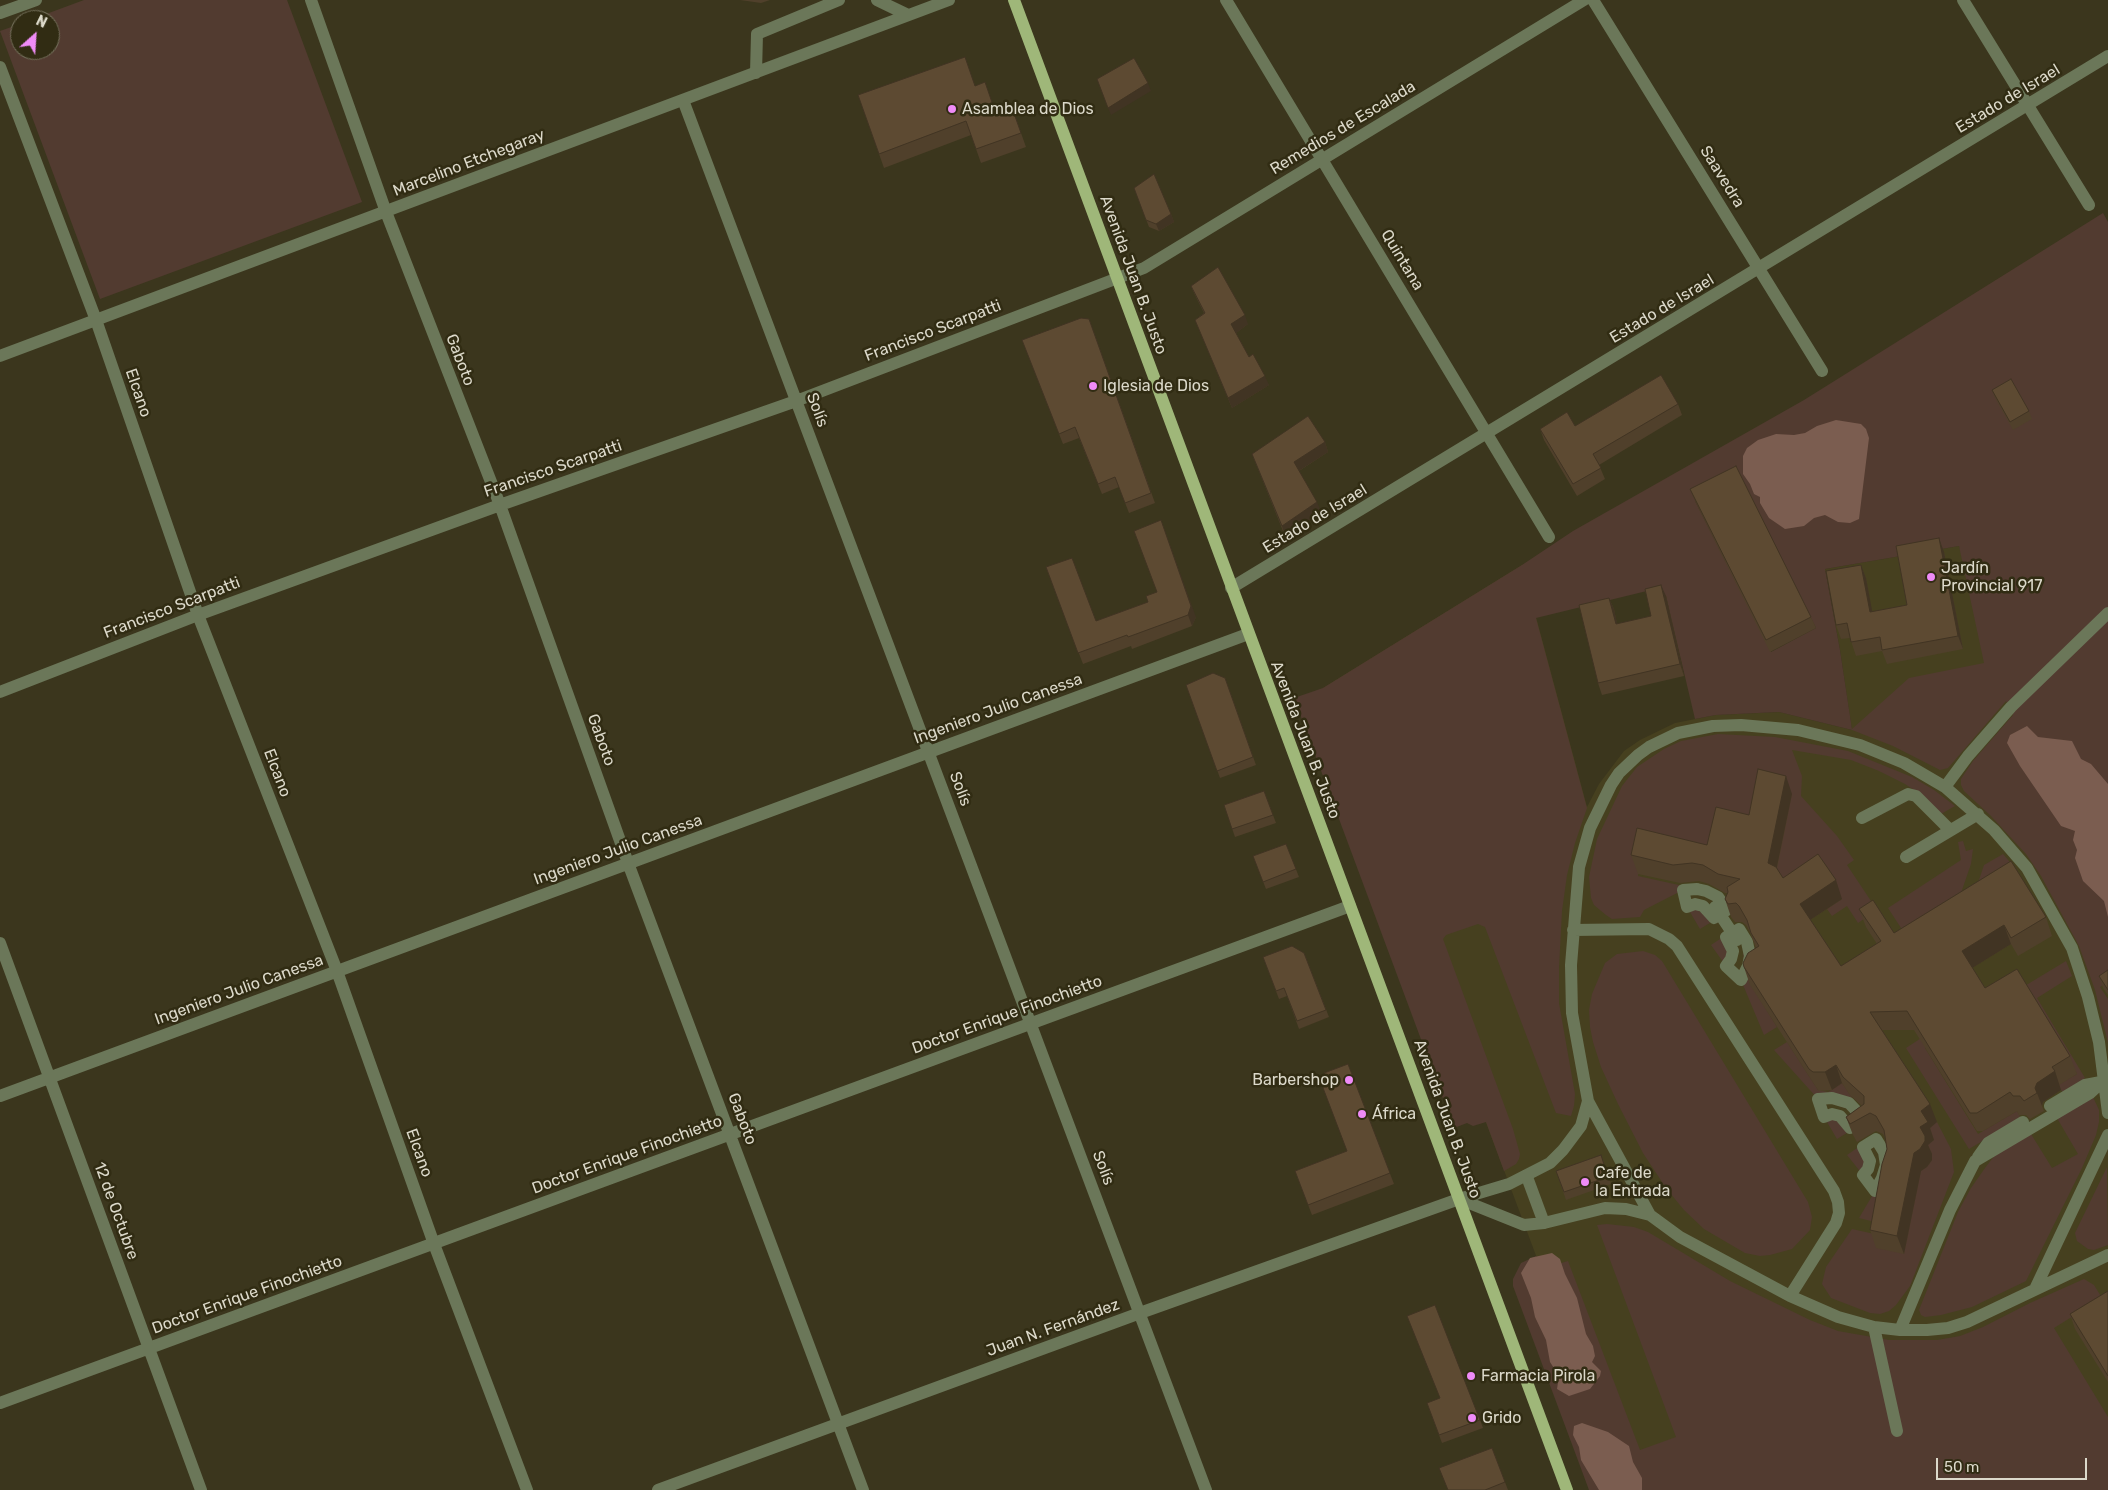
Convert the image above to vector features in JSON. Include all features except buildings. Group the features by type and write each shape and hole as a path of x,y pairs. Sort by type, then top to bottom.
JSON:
{"main road":[{"name":"Avenida Juan B. Justo","path":"1014,0 1567,1490"}],"street":[{"path":"0,13 36,0"},
{"name":"Gaboto","path":"310,0 386,212 500,505 628,863 863,1490"},
{"path":"756,72 757,34 839,0"},
{"path":"877,0 908,15"},
{"name":"Marcelino Etchegaray","path":"0,356 949,0"},
{"name":"Quintana","path":"1226,0 1549,537"},
{"name":"Remedios de Escalada","path":"1117,278 1144,268 1584,0"},
{"name":"Saavedra","path":"1593,0 1822,371"},
{"path":"1963,0 2089,205"},
{"name":"Estado de Israel","path":"1231,588 1488,434 2108,56"},
{"name":"Elcano","path":"0,67 96,320 198,615 337,971 434,1244 527,1490"},
{"name":"Solís","path":"683,100 1206,1490"},
{"name":"Francisco Scarpatti","path":"0,692 198,615 500,505 796,401 1117,278"},
{"path":"1945,787 1968,756 2011,707 2108,613"},
{"name":"Ingeniero Julio Canessa","path":"0,1096 1248,634"},
{"path":"1650,1215 1588,1101 1572,1013 1571,965 1573,930 1579,867 1584,845 1604,798 1619,773 1638,755 1649,747 1678,733 1713,726 1741,725 1798,730 1860,746 1904,763 1945,787 1978,814 2009,845 2027,868 2072,948 2088,997 2096,1033 2108,1113"},
{"path":"1862,818 1908,794 1916,796 1950,830"},
{"path":"1906,857 1978,814"},
{"path":"1685,898 1695,896 1705,898 1713,904 1733,933 1739,929 1747,942 1750,956 1748,966 1741,980 1733,973"},
{"name":"Doctor Enrique Finochietto","path":"0,1403 1350,906"},
{"path":"1573,930 1650,929 1665,936 1677,946 1834,1191 1838,1208 1836,1223 1790,1296"},
{"name":"12 de Octubre","path":"0,943 201,1490"},
{"path":"1975,1161 2090,1093 2103,1081"},
{"path":"2050,1106 2085,1085 2103,1081"},
{"name":"Juan N. Fernández","path":"658,1490 1140,1313 1527,1177 1550,1163 1569,1143 1581,1126 1588,1101"},
{"path":"1821,1108 1824,1117 1832,1114 1840,1116 1850,1128 1857,1123 1870,1143 1877,1156 1877,1163 1869,1183"},
{"path":"1900,1330 1950,1210 1975,1161 1988,1143 2023,1122"},
{"path":"2035,1289 2108,1135"},
{"path":"1527,1177 1544,1223"},
{"path":"1460,1199 1524,1225 1544,1223 1605,1208 1626,1209 1650,1215 1680,1237 1790,1296 1838,1317 1874,1327 1900,1330 1927,1330 1961,1324 1987,1314 2108,1255"},
{"path":"1874,1327 1897,1431"}],"shaded area":[{"path":"84,0 287,0 362,202 100,299 11,60 60,60 60,10 57,10"},
{"path":"10,28 10,58 0,31"},
{"path":"2103,213 2108,222 2108,982 2100,987 2108,999 2108,1043 2095,990 2079,946 2041,876 2026,854 1991,816 1964,791 1961,785 1961,779 1973,761 2013,715 2006,701 1948,768 1940,770 1893,746 1852,730 1779,712 1716,715 1695,719 1666,596 1655,589 1536,618 1587,808 1567,875 1562,911 1559,968 1559,1003 1575,1094 1571,1116 1556,1113 1485,927 1478,924 1446,935 1443,939 1513,1129 1520,1154 1516,1164 1504,1171 1486,1122 1473,1126 1467,1123 1454,1128 1294,698 1323,688 1522,565 1573,531 1804,400","holes":["1740,477 1816,628 1771,652 1695,501","1959,546 1984,663 1909,678 1852,729 1825,569"]},
{"path":"1836,420 1861,424 1866,429 1869,438 1859,519 1850,523 1838,522 1825,515 1814,518 1804,526 1785,529 1769,518 1760,503 1760,497 1754,494 1743,474 1743,456 1747,448 1758,440 1776,434 1794,435 1805,433 1817,426"},
{"path":"1959,546 2108,867 2108,1490 1624,1490 1323,688 1522,565 1587,807 1599,784 1624,751 1640,740 1675,723 1716,715 1779,712 1852,730 1825,569"},
{"path":"2027,726 2038,737 2072,741 2081,759 2091,764 2108,784 2108,917 2104,901 2083,881 2075,858 2077,850 2073,840 2075,831 2061,826 2020,766 2007,743 2010,735"},
{"path":"1718,734 1775,737 1848,751 1912,777 1934,790 1955,806 1941,814 1925,797 1879,771 1851,760 1792,750 1802,776 1801,796 1837,836 1854,860 1847,865 1877,910 1858,923 1847,906 1832,916 1827,909 1842,899 1790,896 1749,864 1717,850 1638,874 1638,876 1697,889 1683,890 1644,910 1640,917 1612,919 1594,905 1591,898 1589,877 1597,839 1622,786 1637,767 1664,749 1681,741"},
{"path":"1963,841 1966,851 1973,849 1971,864 1961,893 1903,931 1888,908 1961,860 1958,842"},
{"path":"2003,854 2014,867 1976,889 1984,865"},
{"path":"1691,905 1713,921 1700,929 1687,907"},
{"path":"1741,928 1766,964 1749,982 1777,1027 1764,1035 1741,980 1745,973"},
{"path":"1723,937 1732,947 1726,966 1711,945"},
{"path":"1643,951 1655,955 1662,961 1808,1202 1812,1217 1810,1230 1792,1249 1760,1256 1745,1253 1704,1229 1684,1210 1666,1188 1643,1153 1618,1104 1601,1067 1593,1042 1589,1010 1592,994 1605,963 1617,954"},
{"path":"2066,961 2072,976 2037,998 2085,1078 2063,1093 2058,1085 2077,1074 2023,987"},
{"path":"1935,1029 1925,1048 1978,1134 2017,1111 2021,1118 1969,1149 1906,1048"},
{"path":"1787,1042 1818,1090 1828,1092 1842,1083 1866,1118 1860,1113 1818,1099 1774,1050"},
{"path":"2093,1097 2099,1110 2096,1135 2082,1168 2026,1281 1972,1307 1941,1315 1925,1317 1921,1315 1919,1310 1958,1212 1971,1188 1995,1155 2031,1134 2052,1168 2078,1154 2057,1118"},
{"path":"1828,1115 1850,1131 1837,1139 1824,1117"},
{"path":"1937,1122 1951,1149 1954,1172 1910,1286 1896,1305 1889,1311 1880,1314 1870,1313 1831,1298 1822,1284 1826,1267 1852,1229 1879,1235 1921,1170 1932,1160 1927,1146 1927,1129"},
{"path":"1860,1146 1869,1157 1863,1175 1847,1155"},
{"path":"1892,1158 1879,1223 1859,1218 1875,1191"},
{"path":"2107,1167 2108,1245 2094,1250 2088,1249 2077,1241 2075,1233"},
{"path":"1607,1224 1634,1227 1648,1232 1730,1281 1810,1320 1838,1331 1889,1340 1937,1340 1960,1336 2084,1279 2094,1285 2102,1298 2054,1328 2108,1417 2108,1490 1589,1490 1513,1286 1513,1279 1521,1263 1536,1256 1541,1269 1568,1261 1640,1450 1676,1437 1597,1225"},
{"path":"1552,1253 1560,1259 1577,1298 1586,1334 1593,1346 1595,1356 1592,1362 1601,1371 1600,1376 1590,1389 1569,1396 1557,1389 1559,1376 1550,1362 1546,1340 1535,1317 1531,1298 1521,1273 1530,1258"},
{"path":"1582,1423 1608,1432 1629,1446 1633,1462 1642,1478 1642,1490 1599,1490 1581,1460 1579,1447 1573,1435 1574,1426"}],"place":[{"name":"Asamblea de Dios","path":"952,109"},
{"name":"Iglesia de Dios","path":"1093,386"},
{"name":"Jardín Provincial 917","path":"1931,577"},
{"name":"Barbershop","path":"1349,1080"},
{"name":"África","path":"1362,1114"},
{"name":"Cafe de la Entrada","path":"1585,1182"},
{"name":"Farmacia Pirola","path":"1471,1376"},
{"name":"Grido","path":"1472,1418"}]}
